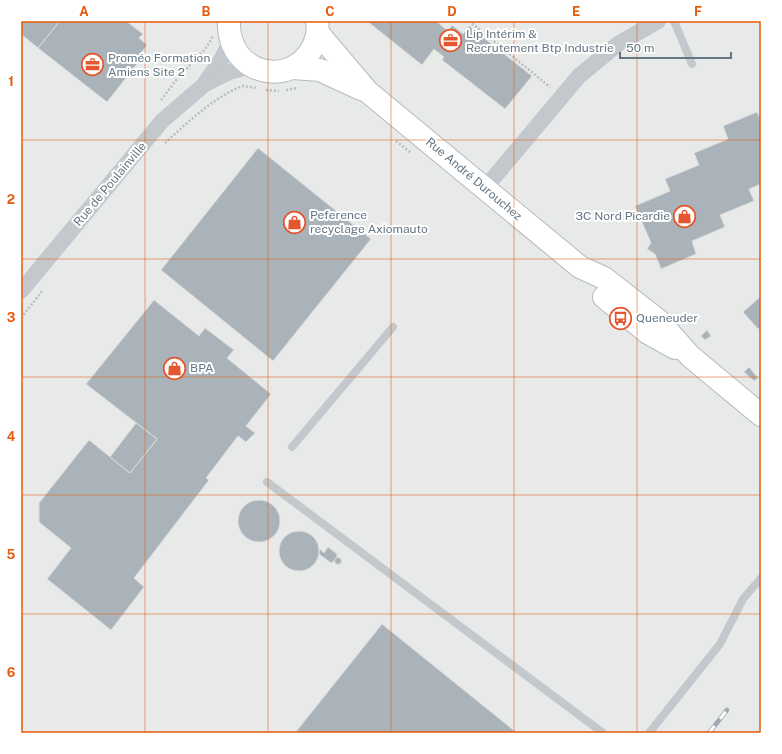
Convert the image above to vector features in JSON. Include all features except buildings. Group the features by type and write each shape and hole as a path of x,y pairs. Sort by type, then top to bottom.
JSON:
{"main road":[{"path":"293,68 305,59 313,47 318,27"},
{"name":"Rue André Durouchez","path":"318,27 368,92 580,267 594,288 648,333 690,356 761,415"},
{"path":"230,31 235,50 242,59 252,66"},
{"name":"Rue André Durouchez","path":"252,66 265,71 279,72 293,68 320,70 368,92"}],"street":[{"path":"485,188 579,76 618,44 658,21"},
{"name":"Rue de Poulainville","path":"205,84 221,60 230,31"},
{"name":"Rue de Poulainville","path":"21,291 162,121 205,84 229,72 252,66"}],"lane":[{"path":"674,21 692,64"},
{"path":"292,447 393,327"},
{"path":"267,482 603,733"},
{"path":"649,733 720,644 743,599 761,578"}],"path":[{"path":"469,21 562,96"},
{"path":"162,146 208,107 230,91 242,86"},
{"path":"21,318 44,289"}],"shaded area":[{"path":"21,21 761,21 761,733 21,733"}],"railway":[{"path":"709,733 727,710"}],"place":[{"name":"Lip Intérim & Recrutement Btp Industrie","path":"451,41"},
{"name":"Proméo Formation Amiens Site 2","path":"92,65"},
{"name":"3C Nord Picardie","path":"685,216"},
{"name":"Peference recyclage Axiomauto","path":"294,222"},
{"name":"Queneuder","path":"620,318"},
{"name":"BPA","path":"175,368"}]}
